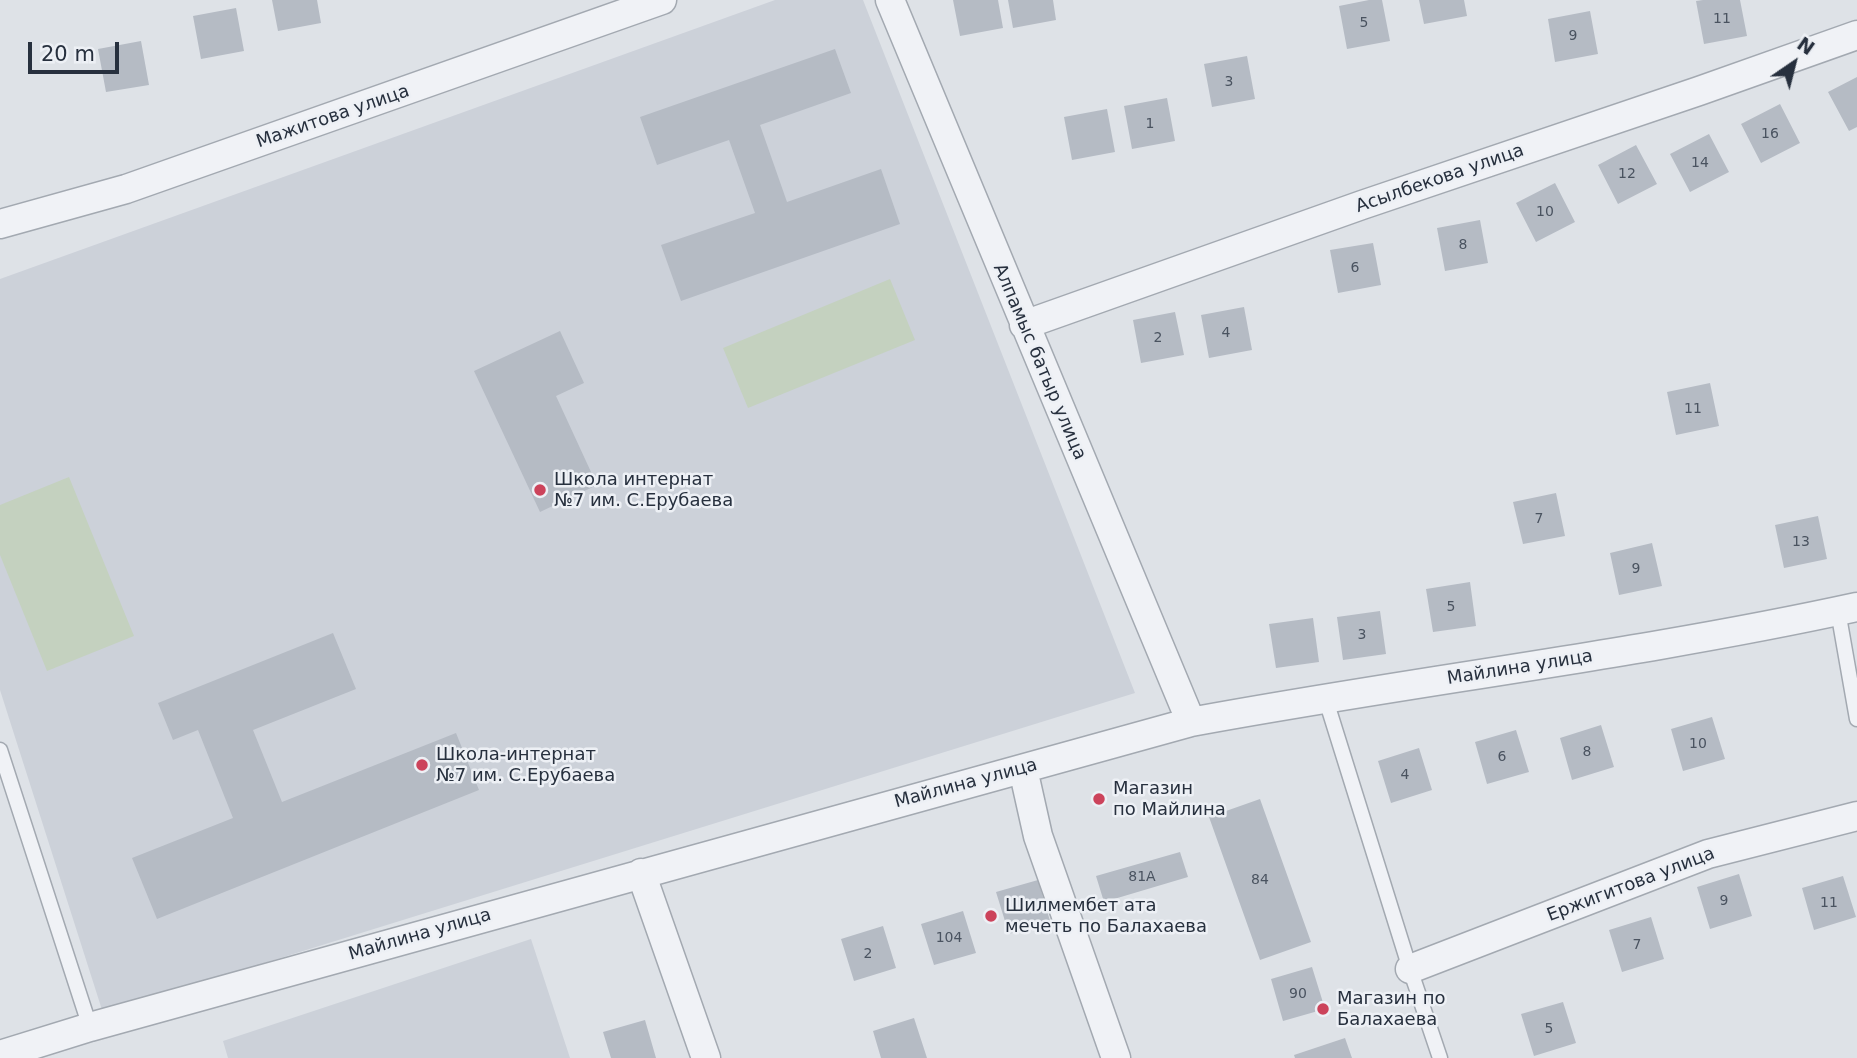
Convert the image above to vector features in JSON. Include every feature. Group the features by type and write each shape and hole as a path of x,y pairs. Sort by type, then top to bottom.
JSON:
{"street":[{"name":"Мажитова улица","path":"0,224 126,189 662,0"},
{"name":"Алпамыс батыр улица","path":"890,0 1191,722"},
{"name":"Асылбекова улица","path":"1024,325 1362,205 1857,35"},
{"name":"Майлина улица","path":"0,1055 90,1027 640,873 1191,722 1325,697 1568,662 1848,609"},
{"path":"1023,769 1038,836 1116,1058"},
{"name":"Ержигитова улица","path":"1410,969 1708,854 1857,816"},
{"path":"640,873 706,1058"}],"lane":[{"path":"1848,609 1857,719"},
{"path":"1325,697 1440,1058"},
{"path":"0,750 90,1027"}],"shaded area":[{"path":"775,0 863,0 1135,693 103,1013 0,690 0,279"},
{"path":"531,939 570,1058 228,1058 223,1041"}],"green space":[{"path":"890,279 915,340 748,408 723,348"},
{"path":"69,477 134,636 47,671 0,555 0,505"}],"building":[{"path":"272,0 317,0 321,23 278,31"},
{"path":"953,0 998,0 1003,28 960,36"},
{"path":"1008,0 1053,0 1056,20 1013,28"},
{"path":"1382,0 1390,41 1347,49 1339,6"},
{"path":"1419,0 1464,0 1467,16 1424,24"},
{"path":"1740,0 1747,36 1704,44 1696,1"},
{"path":"236,8 244,51 201,59 193,16"},
{"path":"1590,11 1598,54 1555,62 1548,19"},
{"path":"141,41 149,85 106,92 98,49"},
{"path":"835,49 851,93 760,125 787,202 881,169 900,224 681,301 661,245 755,213 729,140 657,165 640,117"},
{"path":"1247,56 1255,99 1212,107 1204,64"},
{"path":"1857,77 1857,127 1849,131 1828,92"},
{"path":"1167,98 1175,141 1132,149 1124,106"},
{"path":"1780,104 1800,143 1761,163 1741,124"},
{"path":"1107,109 1115,152 1072,160 1064,117"},
{"path":"1709,134 1729,172 1690,192 1670,154"},
{"path":"1636,145 1657,184 1618,204 1598,165"},
{"path":"1555,183 1575,222 1536,242 1516,203"},
{"path":"1480,220 1488,263 1445,271 1437,228"},
{"path":"1373,243 1381,285 1338,293 1330,250"},
{"path":"1244,307 1252,350 1209,358 1201,315"},
{"path":"1175,312 1184,355 1141,363 1133,320"},
{"path":"560,331 584,383 556,396 597,485 540,512 474,371"},
{"path":"1710,383 1719,426 1676,435 1667,392"},
{"path":"1556,493 1565,536 1523,544 1513,502"},
{"path":"1818,516 1827,559 1784,568 1775,525"},
{"path":"1652,543 1662,586 1619,595 1610,553"},
{"path":"1470,582 1476,626 1433,632 1426,589"},
{"path":"1380,611 1386,654 1343,660 1337,617"},
{"path":"1313,618 1319,662 1276,668 1269,624"},
{"name":"Школа-интернат №7 им. С.Ерубаева","path":"333,633 356,689 253,730 282,802 456,733 479,790 157,919 132,858 233,818 198,730 173,740 158,703"},
{"path":"1712,717 1725,759 1683,771 1671,729"},
{"path":"1601,725 1614,767 1572,780 1560,738"},
{"path":"1516,730 1529,772 1487,784 1475,742"},
{"path":"1419,748 1432,790 1391,803 1378,761"},
{"path":"1260,799 1311,942 1260,960 1209,817"},
{"path":"1180,852 1188,877 1104,902 1096,876"},
{"path":"1739,874 1752,916 1710,929 1697,887"},
{"path":"1843,876 1856,917 1814,930 1802,888"},
{"path":"1038,880 1050,921 1009,934 996,892"},
{"path":"963,911 976,953 934,965 921,924"},
{"path":"1651,917 1664,959 1622,972 1609,930"},
{"path":"883,926 896,968 854,981 841,939"},
{"path":"1312,967 1325,1009 1283,1021 1271,979"},
{"path":"1563,1002 1576,1043 1534,1056 1521,1014"},
{"path":"914,1018 927,1058 881,1058 873,1031"},
{"path":"645,1020 656,1058 611,1058 603,1032"},
{"path":"1345,1038 1352,1058 1295,1058 1294,1055"}],"place":[{"name":"Школа интернат №7 им. С.Ерубаева","path":"540,490"},
{"name":"Школа-интернат №7 им. С.Ерубаева","path":"422,765"},
{"name":"Магазин по Майлина","path":"1099,799"},
{"name":"Шилмембет ата мечеть по Балахаева","path":"991,916"},
{"name":"Магазин по Балахаева","path":"1323,1009"}]}
